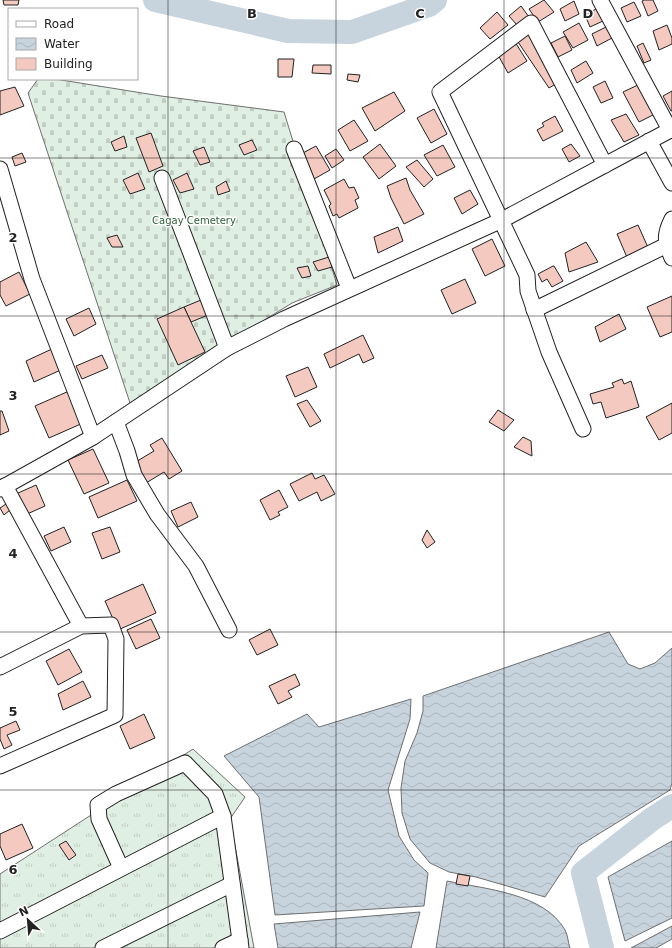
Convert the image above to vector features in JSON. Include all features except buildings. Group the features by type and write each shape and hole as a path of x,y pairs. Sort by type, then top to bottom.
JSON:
{"street":[{"path":"81,626 2,487 116,422 227,348 350,288 502,220 671,129 600,0"},
{"path":"583,429 549,352 534,310 528,291 528,275 440,92 531,23 605,165"},
{"path":"649,141 672,183"},
{"path":"294,149 350,288"},
{"path":"0,169 32,279 93,436"},
{"path":"162,178 227,348"},
{"path":"534,310 670,252 666,232 672,219"},
{"path":"116,422 134,475 157,514 196,566 229,630"},
{"path":"0,667 81,626 111,625 116,639 115,715 0,766"},
{"path":"121,868 99,819 98,805 116,794 185,763 215,794 223,816 240,944 223,948"},
{"path":"0,931 223,816"},
{"path":"103,948 232,884"}],"green space":[{"name":"Cagay Cemetery","path":"37,80 61,80 161,96 284,112 337,285 292,303 130,403 28,93"},
{"path":"193,749 245,797 230,819 254,948 0,948 0,874"}],"water":[{"path":"609,632 628,664 640,669 655,663 672,648 672,783 670,790 579,846 545,897 476,877 449,872 430,863 410,839 402,813 401,788 405,761 417,733 423,711 423,696"},
{"path":"411,699 410,719 388,790 399,836 414,860 428,873 424,906 275,915 259,797 224,756 307,714 319,727"},
{"path":"672,841 672,918 625,941 608,877"},
{"path":"447,881 495,890 528,900 543,908 555,918 565,930 570,948 436,948"},
{"path":"420,912 411,948 278,948 274,924"},
{"path":"672,926 672,939 656,948 631,948"}],"waterway":[{"path":"155,0 288,31 352,32 429,5 435,0"},
{"path":"602,948 583,873 652,819 672,806"}]}
